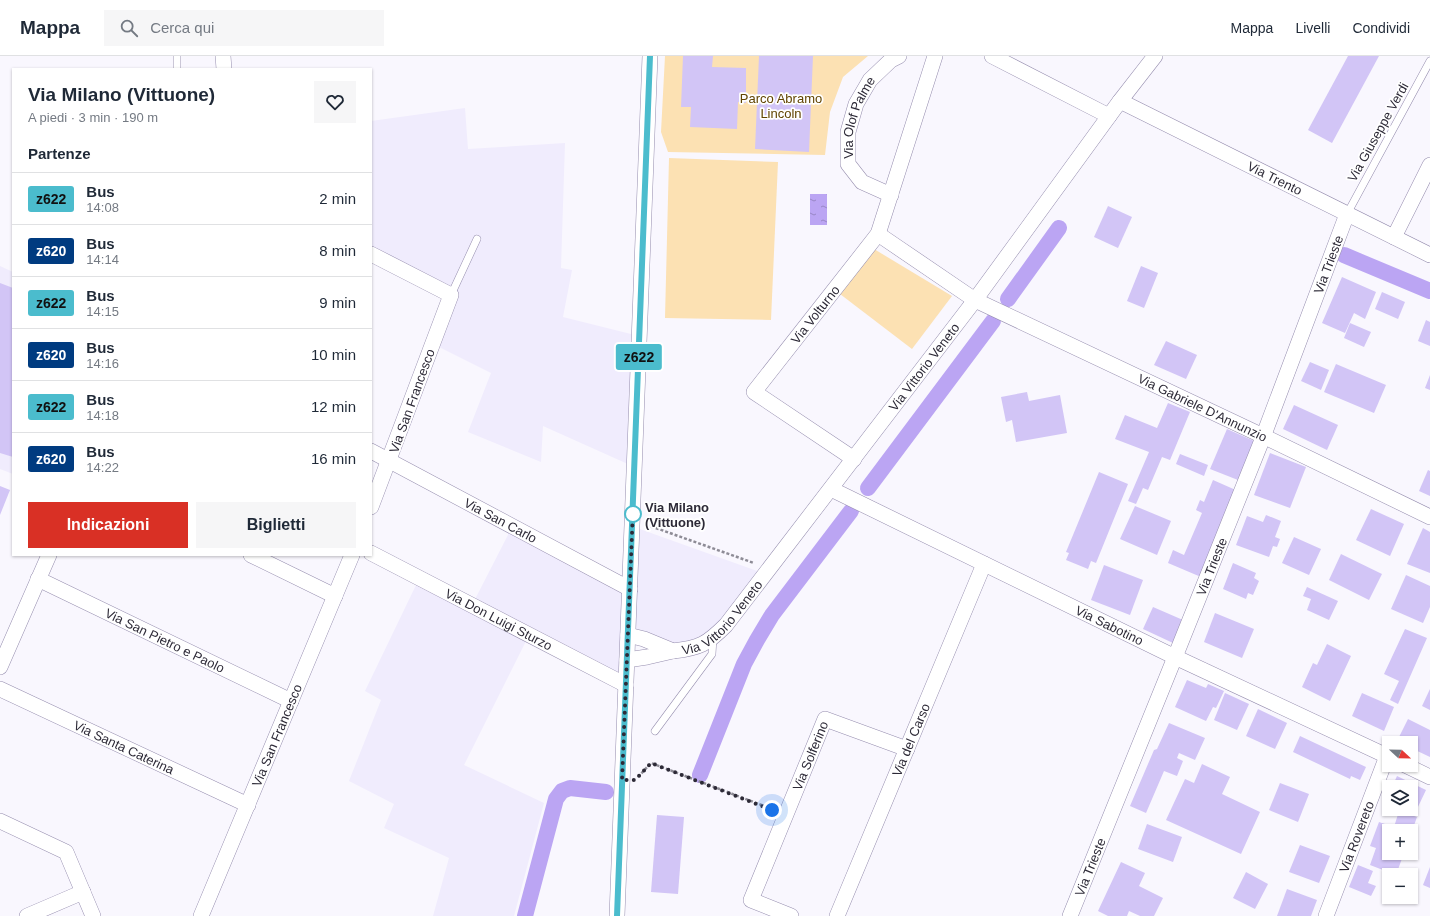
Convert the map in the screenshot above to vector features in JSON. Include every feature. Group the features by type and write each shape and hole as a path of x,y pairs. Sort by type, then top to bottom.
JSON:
{"street":[{"path":"223,56 224,68"},
{"path":"617,916 650,56"},
{"name":"Via Olof Palme","path":"891,195 862,182 848,164 848,132 856,104 870,80 891,60 899,56"},
{"path":"936,56 878,234 975,300"},
{"path":"992,56 1109,116"},
{"name":"Via Vittorio Veneto","path":"627,660 690,649 704,644 713,638 726,625 831,490 975,300 1120,101 1155,56"},
{"name":"Via Trento","path":"1120,101 1430,255"},
{"path":"1394,237 1430,165"},
{"name":"Via Trieste","path":"1070,916 1263,436 1347,214"},
{"name":"Via Volturno","path":"854,459 754,392 878,234"},
{"path":"372,255 451,295"},
{"name":"Via San Francesco","path":"372,505 451,295"},
{"name":"Via Gabriele D'Annunzio","path":"975,300 1263,436 1430,517"},
{"name":"Via San Carlo","path":"372,451 630,589"},
{"name":"Via Sabotino","path":"831,490 1175,657 1382,754"},
{"name":"Via Don Luigi Sturzo","path":"372,554 626,685"},
{"path":"0,667 49,556"},
{"path":"253,556 335,596"},
{"name":"Via San Francesco","path":"201,916 352,556"},
{"name":"Via del Carso","path":"837,916 984,564"},
{"name":"Via San Pietro e Paolo","path":"38,579 291,701"},
{"name":"Via Vittorio Veneto","path":"628,635 644,639 673,651"},
{"name":"Via Santa Caterina","path":"0,689 248,805"},
{"name":"Via Solferino","path":"791,916 751,900 825,719 906,749"},
{"path":"1418,771 1430,776"},
{"name":"Via Rovereto","path":"1326,916 1382,772"},
{"path":"0,820 66,852 93,916"},
{"path":"27,916 83,892"}],"lane":[{"path":"177,56 177,68"},
{"name":"Via Giuseppe Verdi","path":"1347,214 1430,61"},
{"path":"451,295 477,239"},
{"path":"655,731 712,654 713,638"}],"path":[{"path":"632,525 653,527 770,569"},
{"path":"622,780 635,780 651,763 786,815"}],"shaded area":[{"path":"465,108 468,149 565,143 561,268 572,270 563,317 635,335 630,465 543,426 541,462 468,432 491,373 437,346 458,294 372,250 372,121"},
{"path":"0,266 12,272 12,474 0,469"},
{"path":"637,528 760,572 724,620 702,639 674,645 633,630"},
{"path":"510,531 624,591 620,687 527,639 464,765 544,803 514,916 433,916 449,858 384,828 394,804 349,781 381,700 365,691 417,583 469,611"}],"green space":[{"name":"Parco Abramo Lincoln","path":"665,56 868,56 843,77 830,112 825,155 668,152 661,132"},
{"path":"669,158 778,162 771,320 665,318"},
{"path":"874,249 952,296 912,349 840,294"}],"water":[{"path":"810,194 827,194 827,225 810,225"}],"building":[{"path":"683,56 713,56 712,67 746,68 746,103 738,102 737,129 690,127 691,107 681,107"},
{"path":"759,56 813,56 809,152 755,149"},
{"path":"1348,56 1379,56 1332,143 1308,130"},
{"path":"1108,206 1132,217 1118,248 1094,237"},
{"path":"1141,266 1158,273 1144,308 1127,301"},
{"path":"1342,277 1376,292 1365,319 1354,313 1345,333 1322,323"},
{"path":"0,283 12,288 12,457 0,453"},
{"path":"1382,292 1405,302 1398,319 1375,309"},
{"path":"1426,320 1430,322 1430,346 1418,341"},
{"path":"1350,323 1371,332 1364,347 1344,338"},
{"path":"1166,341 1197,355 1186,379 1154,365"},
{"path":"1310,362 1329,370 1321,390 1301,381"},
{"path":"1336,364 1386,385 1374,413 1324,392"},
{"path":"1430,375 1430,390 1425,388"},
{"path":"1027,392 1029,401 1060,395 1067,433 1016,442 1012,420 1006,422 1001,397"},
{"path":"1168,403 1190,412 1170,460 1162,457 1148,490 1143,488 1136,504 1128,501 1149,452 1115,439 1125,415 1157,428"},
{"path":"1294,405 1338,425 1327,450 1283,429"},
{"path":"1227,429 1254,441 1238,480 1210,469"},
{"path":"1270,453 1306,467 1290,508 1254,495"},
{"path":"1180,454 1208,465 1204,476 1176,464"},
{"path":"1428,470 1430,471 1430,496 1419,491"},
{"path":"1099,472 1128,484 1096,563 1091,561 1088,569 1066,560 1069,553 1066,552"},
{"path":"1213,480 1238,491 1201,577 1168,563 1173,550 1184,555 1202,513 1196,510 1200,500 1204,502"},
{"path":"0,486 10,490 0,515"},
{"path":"1135,506 1171,521 1157,555 1120,539"},
{"path":"1371,509 1404,524 1390,556 1356,540"},
{"path":"1266,515 1281,521 1275,537 1280,539 1277,547 1273,546 1269,557 1236,545 1247,516 1263,522"},
{"path":"1423,528 1430,532 1430,573 1407,564"},
{"path":"1294,537 1321,549 1309,575 1282,563"},
{"path":"1341,554 1382,574 1369,600 1329,580"},
{"path":"1233,563 1256,573 1254,578 1259,581 1253,595 1248,593 1246,599 1223,589"},
{"path":"1104,565 1143,580 1130,615 1091,600"},
{"path":"1406,575 1430,586 1430,607 1423,623 1391,609"},
{"path":"1307,587 1338,601 1329,620 1307,610 1311,599 1303,596"},
{"path":"1153,607 1183,620 1173,643 1143,629"},
{"path":"1215,613 1254,629 1242,658 1204,642"},
{"path":"1405,629 1427,638 1398,704 1390,700 1399,681 1384,674"},
{"path":"1327,644 1351,656 1330,701 1302,687 1313,663 1317,665"},
{"path":"1187,680 1206,688 1208,684 1224,691 1216,708 1213,707 1206,721 1175,707"},
{"path":"1430,689 1430,710 1422,706"},
{"path":"1225,693 1249,704 1237,730 1214,720"},
{"path":"1362,693 1394,707 1384,731 1352,716"},
{"path":"1258,709 1287,723 1275,749 1246,736"},
{"path":"1408,719 1430,730 1430,757 1418,751 1418,736 1400,736"},
{"path":"1169,723 1205,738 1195,760 1179,753 1177,758 1183,761 1177,776 1164,771 1146,813 1130,806 1154,750 1157,749"},
{"path":"1300,736 1366,767 1360,780 1351,776 1350,779 1293,752"},
{"path":"1202,764 1230,777 1222,794 1260,812 1241,854 1166,820 1185,779 1194,783"},
{"path":"1397,776 1405,780 1395,780"},
{"path":"1280,783 1309,794 1298,822 1269,810"},
{"path":"1418,786 1426,790 1418,807"},
{"path":"657,815 684,817 678,894 651,892"},
{"path":"1397,816 1417,817 1414,824 1395,824"},
{"path":"1379,822 1385,824 1382,824 1382,860 1401,860 1399,868 1382,868 1382,870 1370,865 1376,848 1370,846"},
{"path":"1147,824 1182,837 1173,862 1138,849"},
{"path":"1300,845 1330,856 1319,883 1289,872"},
{"path":"1121,862 1145,873 1139,886 1163,898 1154,916 1140,916 1129,911 1127,916 1108,916 1098,911"},
{"path":"1358,865 1373,871 1368,883 1376,886 1371,896 1349,887"},
{"path":"1430,867 1430,888 1423,885"},
{"path":"1246,872 1268,884 1255,909 1233,898"},
{"path":"1287,889 1317,900 1311,916 1277,916"}],"waterway":[{"path":"1008,299 1059,228"},
{"path":"1344,255 1430,291"},
{"path":"868,488 993,321"},
{"path":"700,775 744,664 757,640 772,615 851,511"},
{"path":"525,916 556,799 562,791 570,788 606,792"}],"bus line":[{"name":"z622","path":"617,916 650,56"}],"place":[{"name":"Via Milano (Vittuone)","path":"633,514"}],"route":[{"path":"633,514 633,509 622,780 635,780 651,763 772,810"}]}
